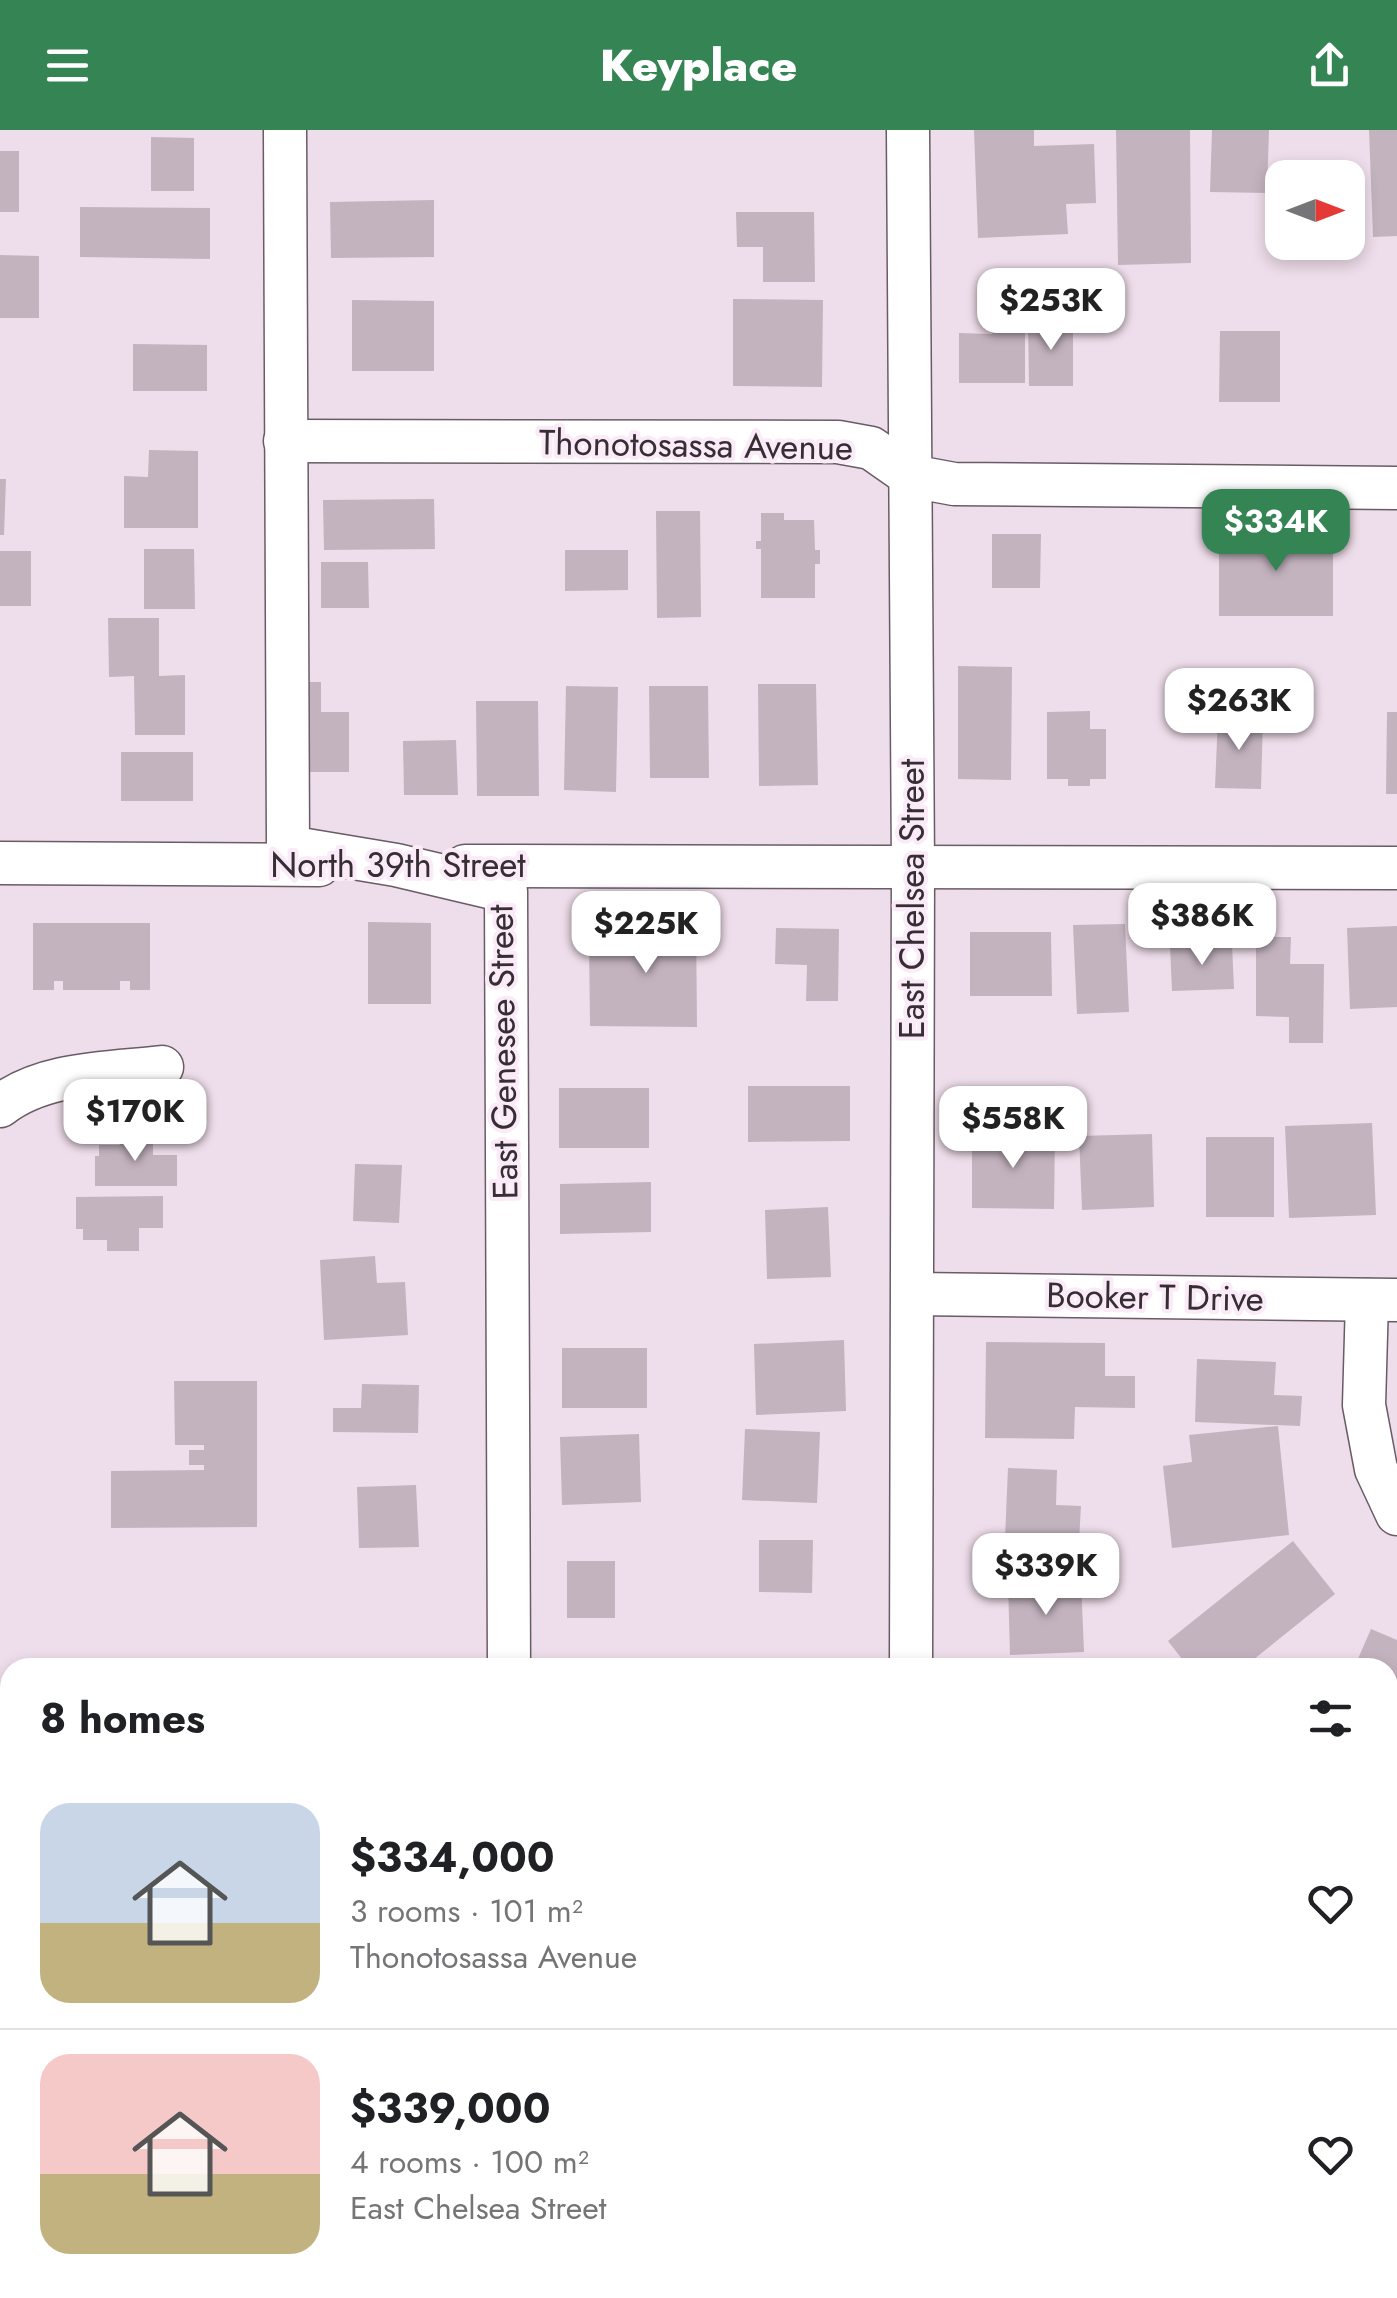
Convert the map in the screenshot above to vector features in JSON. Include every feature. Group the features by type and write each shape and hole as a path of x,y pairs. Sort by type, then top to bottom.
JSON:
{"street":[{"name":"East Genesee Street","path":"285,130 288,848 396,865 506,891 509,1658"},
{"name":"East Chelsea Street","path":"908,130 912,1658"},
{"name":"Thonotosassa Avenue","path":"285,441 838,442 871,448 911,476 954,484 1397,488"},
{"name":"North 39th Street","path":"0,863 1397,868"},
{"path":"0,1106 14,1096 71,1077 162,1067"},
{"name":"Booker T Drive","path":"913,1294 1382,1300"},
{"path":"1382,1300 1364,1405 1376,1469 1397,1514"}],"building":[{"path":"974,130 1034,130 1034,146 1094,144 1096,203 1066,204 1068,234 978,238"},
{"path":"1116,130 1190,130 1191,263 1118,265"},
{"path":"1212,130 1269,130 1265,193 1210,192"},
{"path":"1369,130 1397,130 1397,236 1373,237"},
{"path":"151,137 194,138 194,191 151,191"},
{"path":"0,151 19,151 19,212 0,212"},
{"path":"434,200 434,257 331,258 330,202"},
{"path":"80,207 210,208 210,259 80,257"},
{"path":"736,212 814,212 815,282 763,282 763,247 737,247"},
{"path":"0,255 39,256 39,318 0,318"},
{"path":"733,299 823,300 822,387 733,386"},
{"path":"352,300 434,301 434,371 352,371"},
{"path":"993,310 1025,310 1025,383 959,383 959,333 992,334"},
{"path":"1028,321 1073,321 1073,386 1029,386"},
{"path":"1220,331 1280,331 1280,402 1219,402"},
{"path":"133,344 207,345 207,391 133,391"},
{"path":"149,450 198,451 198,528 124,528 124,476 148,477"},
{"path":"0,479 6,479 4,535 0,535"},
{"path":"434,499 435,549 324,550 323,500"},
{"path":"656,511 700,511 701,617 657,618"},
{"path":"761,513 784,513 784,520 814,520 815,550 820,550 820,564 815,564 815,598 761,598 761,549 756,549 756,541 761,541"},
{"path":"1219,531 1333,532 1333,616 1219,616"},
{"path":"992,534 1041,534 1040,588 992,588"},
{"path":"144,549 194,549 195,609 144,609"},
{"path":"565,550 628,550 628,590 565,591"},
{"path":"0,551 31,551 31,606 0,606"},
{"path":"321,562 368,562 369,608 321,608"},
{"path":"108,618 159,618 159,676 185,675 185,735 135,735 134,676 109,677"},
{"path":"958,666 1012,667 1011,780 958,779"},
{"path":"294,682 321,682 321,712 349,712 349,772 294,772"},
{"path":"758,684 816,684 818,785 759,786"},
{"path":"566,686 618,687 616,792 564,790"},
{"path":"649,686 708,686 709,778 650,778"},
{"path":"476,701 538,701 539,796 477,796"},
{"path":"1090,711 1090,729 1106,729 1106,779 1090,779 1090,786 1068,786 1068,779 1047,779 1047,712"},
{"path":"1387,712 1397,712 1397,794 1386,794"},
{"path":"1218,717 1263,719 1261,789 1215,788"},
{"path":"456,740 458,795 404,795 403,741"},
{"path":"121,752 193,752 193,801 121,801"},
{"path":"637,917 696,917 697,1027 590,1026 589,940 637,940"},
{"path":"368,922 431,923 431,1004 368,1004"},
{"path":"33,923 150,923 150,990 130,990 130,981 120,981 120,990 63,990 63,981 54,981 54,990 33,990"},
{"path":"1125,924 1129,1012 1077,1014 1073,925"},
{"path":"1397,926 1397,1007 1350,1009 1347,928"},
{"path":"776,928 839,929 838,1001 806,1001 807,965 775,964"},
{"path":"970,932 1051,932 1052,996 970,996"},
{"path":"1256,937 1291,937 1290,964 1324,964 1323,1043 1289,1043 1289,1017 1256,1016"},
{"path":"1232,944 1234,989 1172,991 1170,946"},
{"path":"748,1086 850,1086 850,1141 748,1142"},
{"path":"559,1088 649,1088 649,1148 559,1148"},
{"path":"1372,1123 1376,1215 1289,1218 1285,1126"},
{"path":"120,1133 153,1133 153,1155 177,1155 177,1186 95,1186 99,1145 120,1145"},
{"path":"972,1133 1055,1134 1054,1209 972,1208"},
{"path":"1152,1134 1154,1207 1082,1210 1079,1136"},
{"path":"1206,1137 1274,1137 1274,1217 1206,1217"},
{"path":"355,1164 402,1165 399,1223 353,1221"},
{"path":"651,1182 651,1232 560,1234 560,1184"},
{"path":"163,1196 163,1228 139,1228 139,1251 107,1251 107,1240 83,1240 83,1229 76,1229 76,1197"},
{"path":"828,1207 831,1277 767,1279 765,1210"},
{"path":"375,1256 377,1283 405,1282 408,1335 324,1340 320,1260"},
{"path":"844,1340 846,1411 756,1415 754,1344"},
{"path":"986,1342 1105,1343 1105,1376 1135,1376 1135,1408 1075,1407 1074,1439 985,1438"},
{"path":"562,1348 647,1348 647,1408 562,1408"},
{"path":"1197,1359 1276,1362 1274,1395 1302,1396 1300,1426 1195,1422"},
{"path":"174,1381 257,1381 257,1527 111,1528 111,1471 204,1470 204,1465 189,1465 189,1450 204,1450 204,1445 175,1445"},
{"path":"362,1384 419,1385 418,1433 333,1432 333,1408 361,1408"},
{"path":"1278,1426 1289,1535 1172,1548 1163,1466 1192,1462 1189,1435"},
{"path":"745,1429 820,1432 817,1503 742,1500"},
{"path":"639,1434 641,1502 562,1505 560,1437"},
{"path":"1008,1468 1057,1470 1056,1505 1081,1506 1079,1541 1005,1538"},
{"path":"416,1485 419,1547 359,1548 357,1487"},
{"path":"759,1540 813,1540 812,1593 759,1592"},
{"path":"1293,1541 1335,1594 1255,1658 1181,1658 1168,1641"},
{"path":"567,1561 615,1561 615,1618 567,1618"},
{"path":"1081,1580 1084,1652 1010,1655 1008,1583"},
{"path":"1371,1629 1397,1640 1397,1658 1358,1658"}]}
